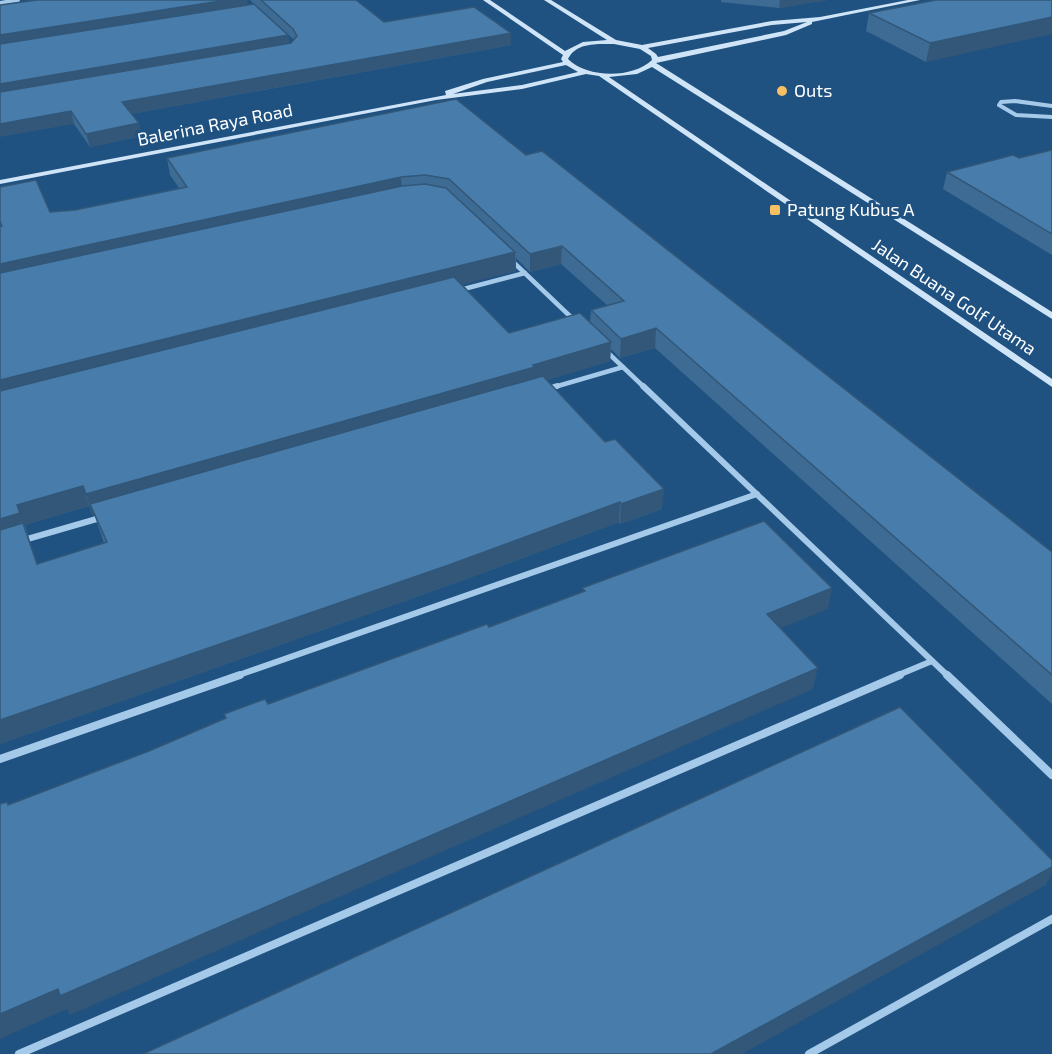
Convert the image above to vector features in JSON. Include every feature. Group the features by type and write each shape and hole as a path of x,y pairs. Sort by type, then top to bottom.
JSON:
{"main road":[{"path":"486,0 586,72 600,74 626,74 646,69 654,62 786,33 820,19"},
{"path":"547,0 614,42 642,47 772,23 820,19 917,0"},
{"name":"Balerina Raya Road","path":"436,98 485,80 566,59 577,46 614,42"},
{"name":"Jalan Buana Golf Utama","path":"642,47 654,55 654,62 1052,316"},
{"name":"Balerina Raya Road","path":"0,182 436,98 522,87 586,72"},
{"name":"Jalan Buana Golf Utama","path":"600,74 1052,384"}],"street":[{"path":"0,3 18,0"},
{"path":"1052,106 1015,101 1001,102 999,105 1001,109 1011,113 1052,117"},
{"path":"508,257 582,328"},
{"path":"456,291 525,273"},
{"path":"599,344 1052,775"},
{"path":"544,390 623,367"},
{"path":"0,759 757,494"},
{"path":"11,543 102,517"},
{"path":"19,1054 932,661"},
{"path":"809,1054 1052,919"}],"building":[{"path":"37,0 227,0 0,35 0,5"},
{"path":"261,0 356,0 384,22 474,7 511,33 122,102 139,123 86,134 71,111 0,124 0,92 291,43 297,36 293,29"},
{"path":"936,0 1052,0 1052,17 930,43 869,13"},
{"path":"254,4 288,35 0,84 0,44"},
{"path":"456,99 526,155 542,151 1052,552 1052,675 656,328 621,339 591,310 624,301 562,246 530,254 449,179 425,175 401,177 0,264 0,226 2,226 0,187 36,180 50,212 75,210 187,187 167,158"},
{"path":"1052,150 1052,234 947,172 1013,155 1019,158"},
{"path":"425,184 446,188 515,252 0,380 0,273 402,186"},
{"path":"454,277 509,333 580,313 611,342 533,365 535,367 86,494 83,486 17,505 20,513 0,519 0,391"},
{"path":"543,376 605,442 615,439 664,489 621,504 620,502 449,565 0,720 0,530 23,523 37,564 107,542 90,504"},
{"path":"764,521 832,588 767,614 818,668 60,996 58,989 0,1014 0,804 7,802 8,805 149,751 226,718 224,714 265,699 268,704 487,624 489,627 585,591 582,588"},
{"path":"900,707 1052,860 1052,867 711,1054 143,1054"}],"place":[{"name":"Outs","path":"782,91"},
{"name":"Patung Kubus A","path":"775,210"}]}
